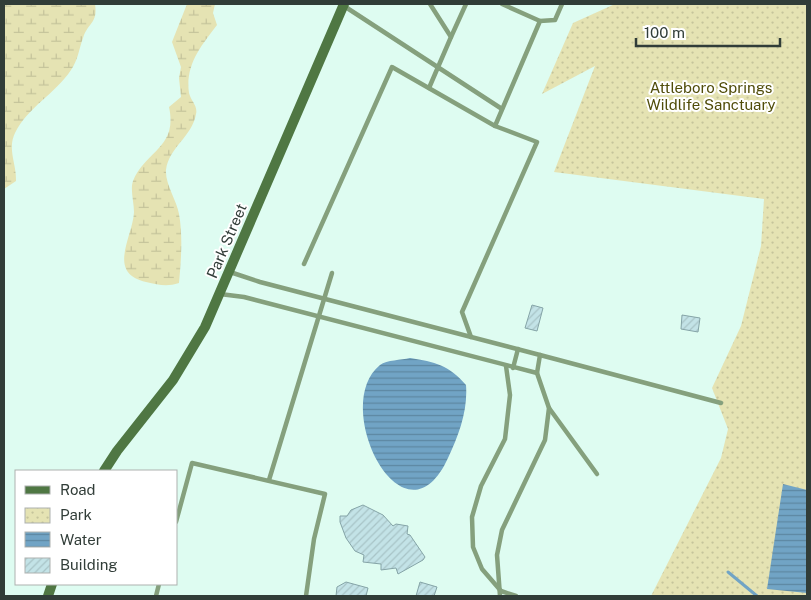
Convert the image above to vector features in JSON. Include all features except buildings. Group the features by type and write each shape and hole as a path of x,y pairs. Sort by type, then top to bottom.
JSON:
{"main road":[{"name":"Park Street","path":"105,470 192,350 230,272 344,5"}],"lane":[{"path":"430,4 451,37"},
{"path":"429,88 466,4"},
{"path":"502,4 540,22 555,20 562,4"},
{"path":"344,5 502,109"},
{"path":"494,126 540,22"},
{"path":"304,264 392,67 494,126 537,142 462,312 471,337"},
{"path":"230,272 324,299 721,404"},
{"path":"269,480 332,273"},
{"path":"220,294 244,297 537,374"},
{"path":"513,368 518,349"},
{"path":"540,355 537,374 550,408 597,474"},
{"path":"506,366 510,395 505,439 481,486 472,517 473,547 482,569 500,594 516,596"},
{"path":"500,594 496,555 502,530 544,440 550,408"},
{"path":"178,515 192,463 325,494 314,539 306,596"}],"green space":[{"path":"4,4 95,4 96,11 94,19 85,33 71,70 65,79 34,108 15,133 12,151 16,181 4,189"},
{"path":"187,4 215,4 213,13 217,25 200,48 189,74 189,93 196,108 194,122 171,155 166,170 167,181 179,214 181,249 179,283 163,285 146,282 134,277 127,271 124,262 133,222 133,181 138,171 165,141 171,121 169,107 181,97 179,78 181,67 172,42"},
{"name":"Attleboro Springs Wildlife Sanctuary","path":"615,4 807,4 807,596 651,596 721,458 728,429 712,388 741,326 761,246 764,199 554,172 595,66 542,94 573,23"}],"water":[{"path":"410,358 441,366 454,373 466,385 466,404 462,422 448,458 430,483 412,490 394,482 378,463 368,438 363,410 366,385 380,365 390,361"},
{"path":"783,484 807,490 807,593 767,589"}],"waterway":[{"path":"728,572 757,596"}]}
